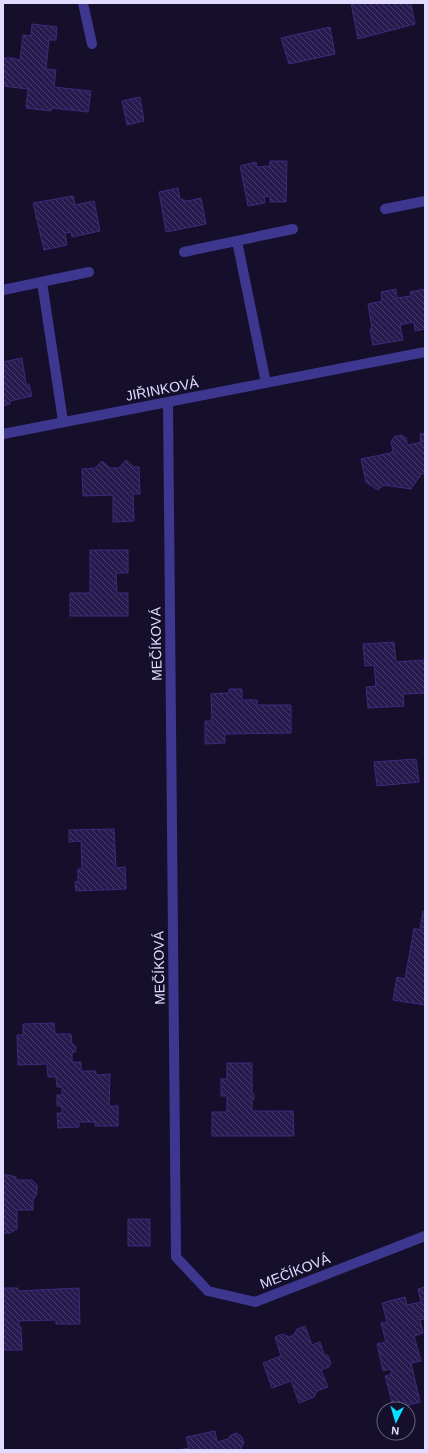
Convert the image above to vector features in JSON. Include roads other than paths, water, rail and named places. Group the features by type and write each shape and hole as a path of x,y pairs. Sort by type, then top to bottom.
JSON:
{"street":[{"path":"83,3 92,44"},
{"path":"385,209 425,201"},
{"path":"184,252 293,229"},
{"path":"237,241 266,383"},
{"path":"3,290 89,272"},
{"path":"42,282 63,422"},
{"name":"JIŘINKOVÁ","path":"3,434 425,352"},
{"name":"MEČÍKOVÁ","path":"168,402 176,1257 208,1292 256,1302 425,1236"}]}
